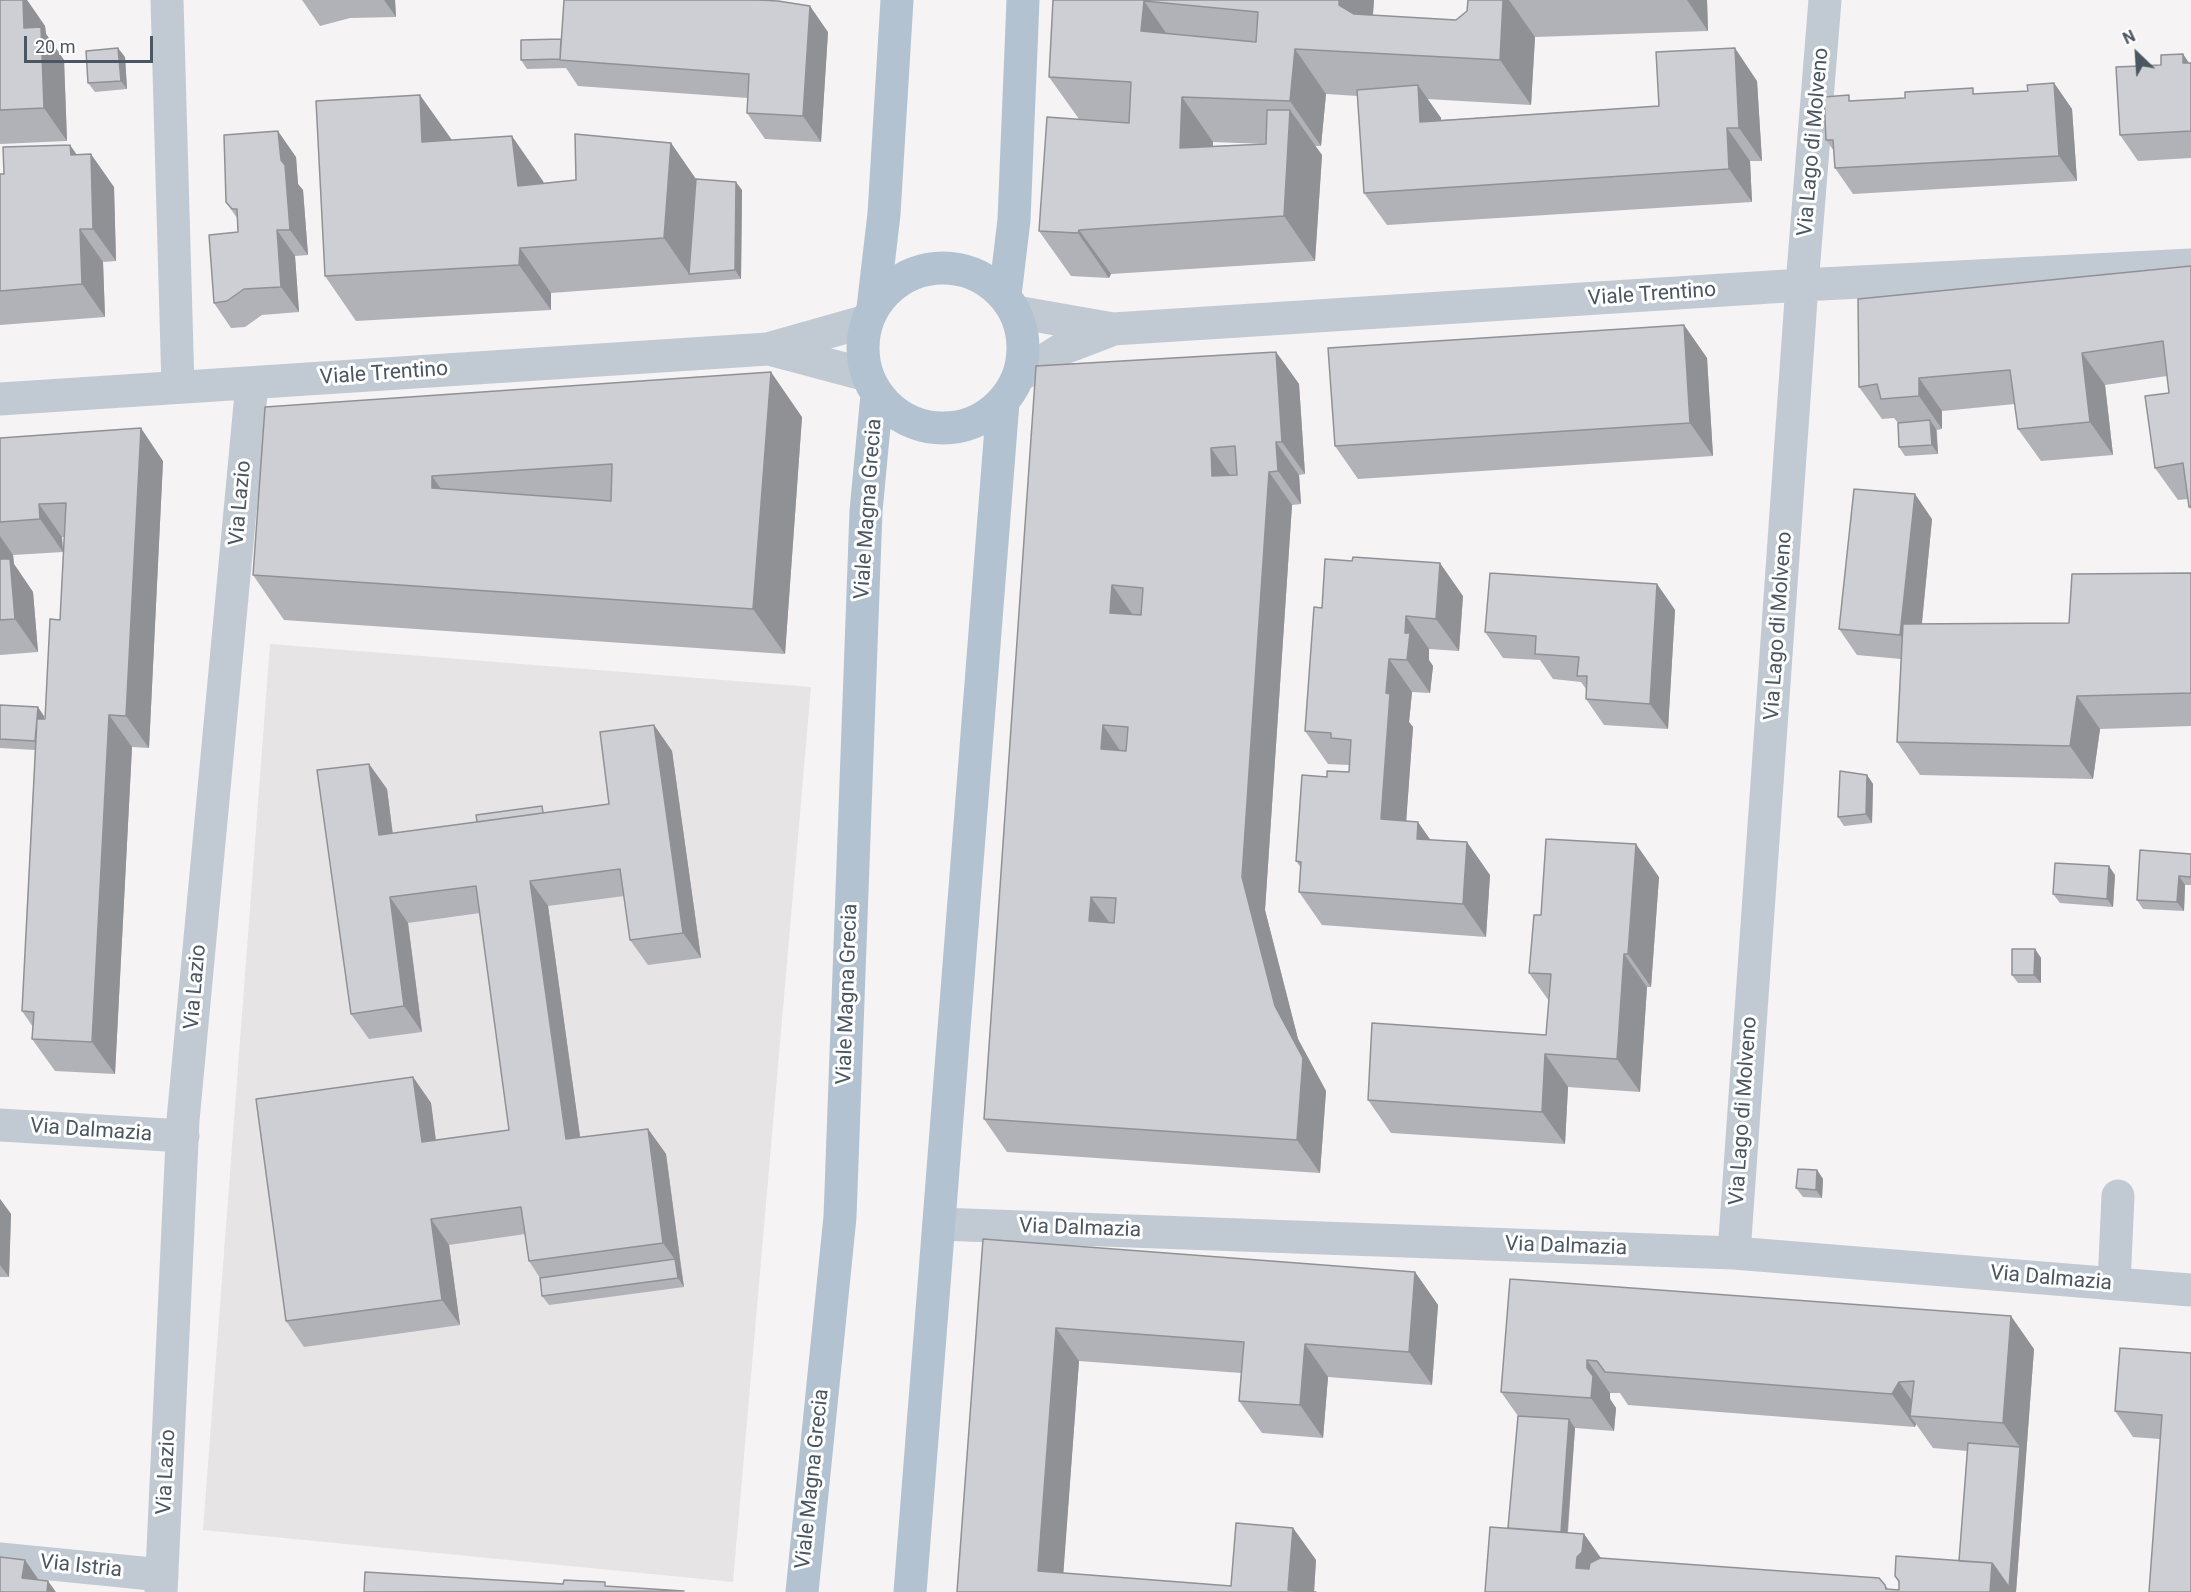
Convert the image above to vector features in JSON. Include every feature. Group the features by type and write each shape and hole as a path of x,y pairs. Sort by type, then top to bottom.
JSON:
{"main road":[{"path":"897,0 884,214 870,314 862,348 872,385 904,419 939,428 974,423 1011,389"},
{"path":"1011,304 1023,0"},
{"path":"870,314 894,284 921,270 952,267 981,276 1011,304 1023,333 1024,354 1011,389 939,1224 910,1592"},
{"name":"Viale Magna Grecia","path":"802,1592 840,1217 872,385"}],"street":[{"path":"167,0 178,387"},
{"name":"Via Lago di Molveno","path":"1734,1253 1802,285 1825,0"},
{"name":"Viale Trentino","path":"1011,304 1113,329 1802,285 2191,265"},
{"name":"Viale Trentino","path":"0,399 768,349 870,314"},
{"name":"Viale Trentino","path":"1011,389 1064,348 1113,329"},
{"name":"Viale Trentino","path":"768,349 872,385"},
{"name":"Via Lazio","path":"161,1583 183,1136 252,383"},
{"name":"Via Dalmazia","path":"0,1125 183,1136"},
{"path":"2114,1284 2118,1196"},
{"name":"Via Dalmazia","path":"939,1224 1734,1253 2191,1290"},
{"name":"Via Istria","path":"0,1558 161,1583"}],"shaded area":[{"path":"270,644 811,687 733,1582 203,1530"}],"building":[{"path":"0,0 23,0 24,28 41,27 44,108 0,110"},
{"path":"564,0 758,0 810,6 803,116 747,113 749,74 560,60"},
{"path":"1053,0 1339,0 1339,5 1354,14 1456,20 1467,11 1468,0 1503,0 1500,60 1295,49 1290,101 1182,97 1180,148 1266,144 1267,110 1290,110 1284,216 1079,230 1078,233 1039,231 1047,117 1129,123 1131,82 1049,77","holes":["1144,1 1258,12 1256,42 1141,31"]},
{"path":"561,39 560,59 521,60 521,40"},
{"path":"118,48 121,81 88,83 86,51"},
{"path":"1735,48 1739,128 1727,128 1729,169 1364,193 1357,90 1418,85 1420,122 1659,106 1656,52"},
{"path":"2183,54 2183,63 2191,63 2191,131 2120,135 2116,67 2161,65 2161,55"},
{"path":"2054,83 2059,156 1835,168 1833,140 1826,140 1824,97 1849,95 1849,101 1905,98 1905,92 1973,88 1973,94 2028,91 2027,85"},
{"path":"420,95 422,142 512,136 518,186 576,180 575,134 671,143 664,238 520,248 519,265 325,276 316,101"},
{"path":"278,131 281,160 285,165 290,230 277,230 281,287 244,289 227,301 214,303 209,235 238,232 237,209 232,209 226,202 224,135"},
{"path":"70,145 71,155 91,154 93,229 80,229 82,284 0,291 0,174 4,174 3,147"},
{"path":"696,179 736,182 735,270 689,274"},
{"path":"2191,266 2191,507 2189,507 2183,463 2155,468 2145,396 2169,393 2163,341 2082,353 2090,422 2018,429 2010,370 1919,378 1919,396 1881,399 1877,384 1859,387 1858,299"},
{"path":"1684,325 1690,423 1335,446 1328,348"},
{"path":"1276,352 1282,442 1276,442 1278,471 1269,472 1242,877 1275,1006 1303,1058 1297,1140 984,1119 1036,366","holes":["1235,446 1237,475 1212,476 1211,448","1112,585 1143,588 1141,615 1110,613","1103,725 1128,727 1126,751 1101,749","1091,897 1116,898 1114,923 1089,921"]},
{"path":"771,372 753,609 253,575 265,407","holes":["612,464 611,501 432,488 432,476"]},
{"path":"1930,420 1932,445 1899,447 1898,423"},
{"path":"141,428 126,716 109,715 92,1042 32,1039 34,1012 22,1011 37,719 45,719 50,619 60,620 66,503 39,504 40,519 0,522 0,438"},
{"path":"1854,489 1915,494 1900,635 1839,629"},
{"path":"1353,557 1440,563 1436,619 1406,616 1405,633 1410,633 1407,660 1389,659 1386,693 1390,694 1381,819 1418,822 1417,839 1467,842 1463,904 1299,892 1301,862 1296,861 1302,775 1327,777 1327,771 1349,772 1351,740 1331,738 1331,733 1305,731 1314,607 1322,608 1325,559 1352,561"},
{"path":"0,559 10,559 15,619 0,620"},
{"path":"1490,573 1657,584 1650,704 1586,699 1587,676 1577,676 1579,657 1535,654 1536,636 1485,632"},
{"path":"2191,573 2191,693 2077,696 2070,746 1897,742 1903,624 2069,623 2072,574"},
{"path":"0,705 38,707 35,741 0,739"},
{"path":"654,725 683,933 630,940 620,869 530,881 566,1139 648,1129 663,1243 529,1261 521,1207 431,1219 442,1300 286,1321 256,1099 413,1077 422,1142 509,1130 476,886 390,897 404,1006 351,1014 317,770 369,764 379,835 469,823 609,804 600,732"},
{"path":"1840,771 1867,775 1866,814 1838,817"},
{"path":"542,806 543,813 477,822 476,815"},
{"path":"1546,839 1636,844 1628,954 1624,954 1617,1059 1545,1054 1542,1112 1368,1100 1372,1023 1546,1035 1551,974 1529,973 1534,915 1541,915"},
{"path":"2140,850 2191,854 2191,877 2179,876 2177,902 2137,900"},
{"path":"2055,863 2109,866 2107,899 2053,894"},
{"path":"2012,949 2035,949 2034,975 2012,975"},
{"path":"1798,1169 1817,1170 1816,1190 1796,1188"},
{"path":"983,1239 1415,1272 1409,1352 1305,1344 1300,1405 1239,1401 1244,1342 1056,1328 1038,1571 1231,1586 1236,1523 1293,1528 1288,1590 1316,1592 957,1592"},
{"path":"675,1259 678,1278 542,1296 540,1278"},
{"path":"1510,1279 2011,1316 2003,1423 1910,1416 1914,1381 1899,1382 1892,1394 1605,1372 1597,1361 1587,1360 1587,1368 1593,1376 1591,1398 1501,1392"},
{"path":"2120,1348 2191,1353 2191,1592 2149,1592 2162,1415 2115,1411"},
{"path":"1518,1416 1569,1419 1561,1532 1508,1528"},
{"path":"1968,1443 2020,1447 2009,1587 1992,1563 1959,1561"},
{"path":"1490,1527 1584,1534 1582,1552 1577,1557 1576,1568 1589,1569 1590,1563 1600,1558 1879,1578 1886,1589 1899,1590 1899,1581 1895,1576 1896,1556 1992,1563 1990,1592 1485,1592"},
{"path":"0,1557 25,1560 22,1578 48,1581 47,1592 0,1592"},
{"path":"365,1572 563,1584 564,1580 605,1582 605,1586 684,1591 364,1592"}]}
